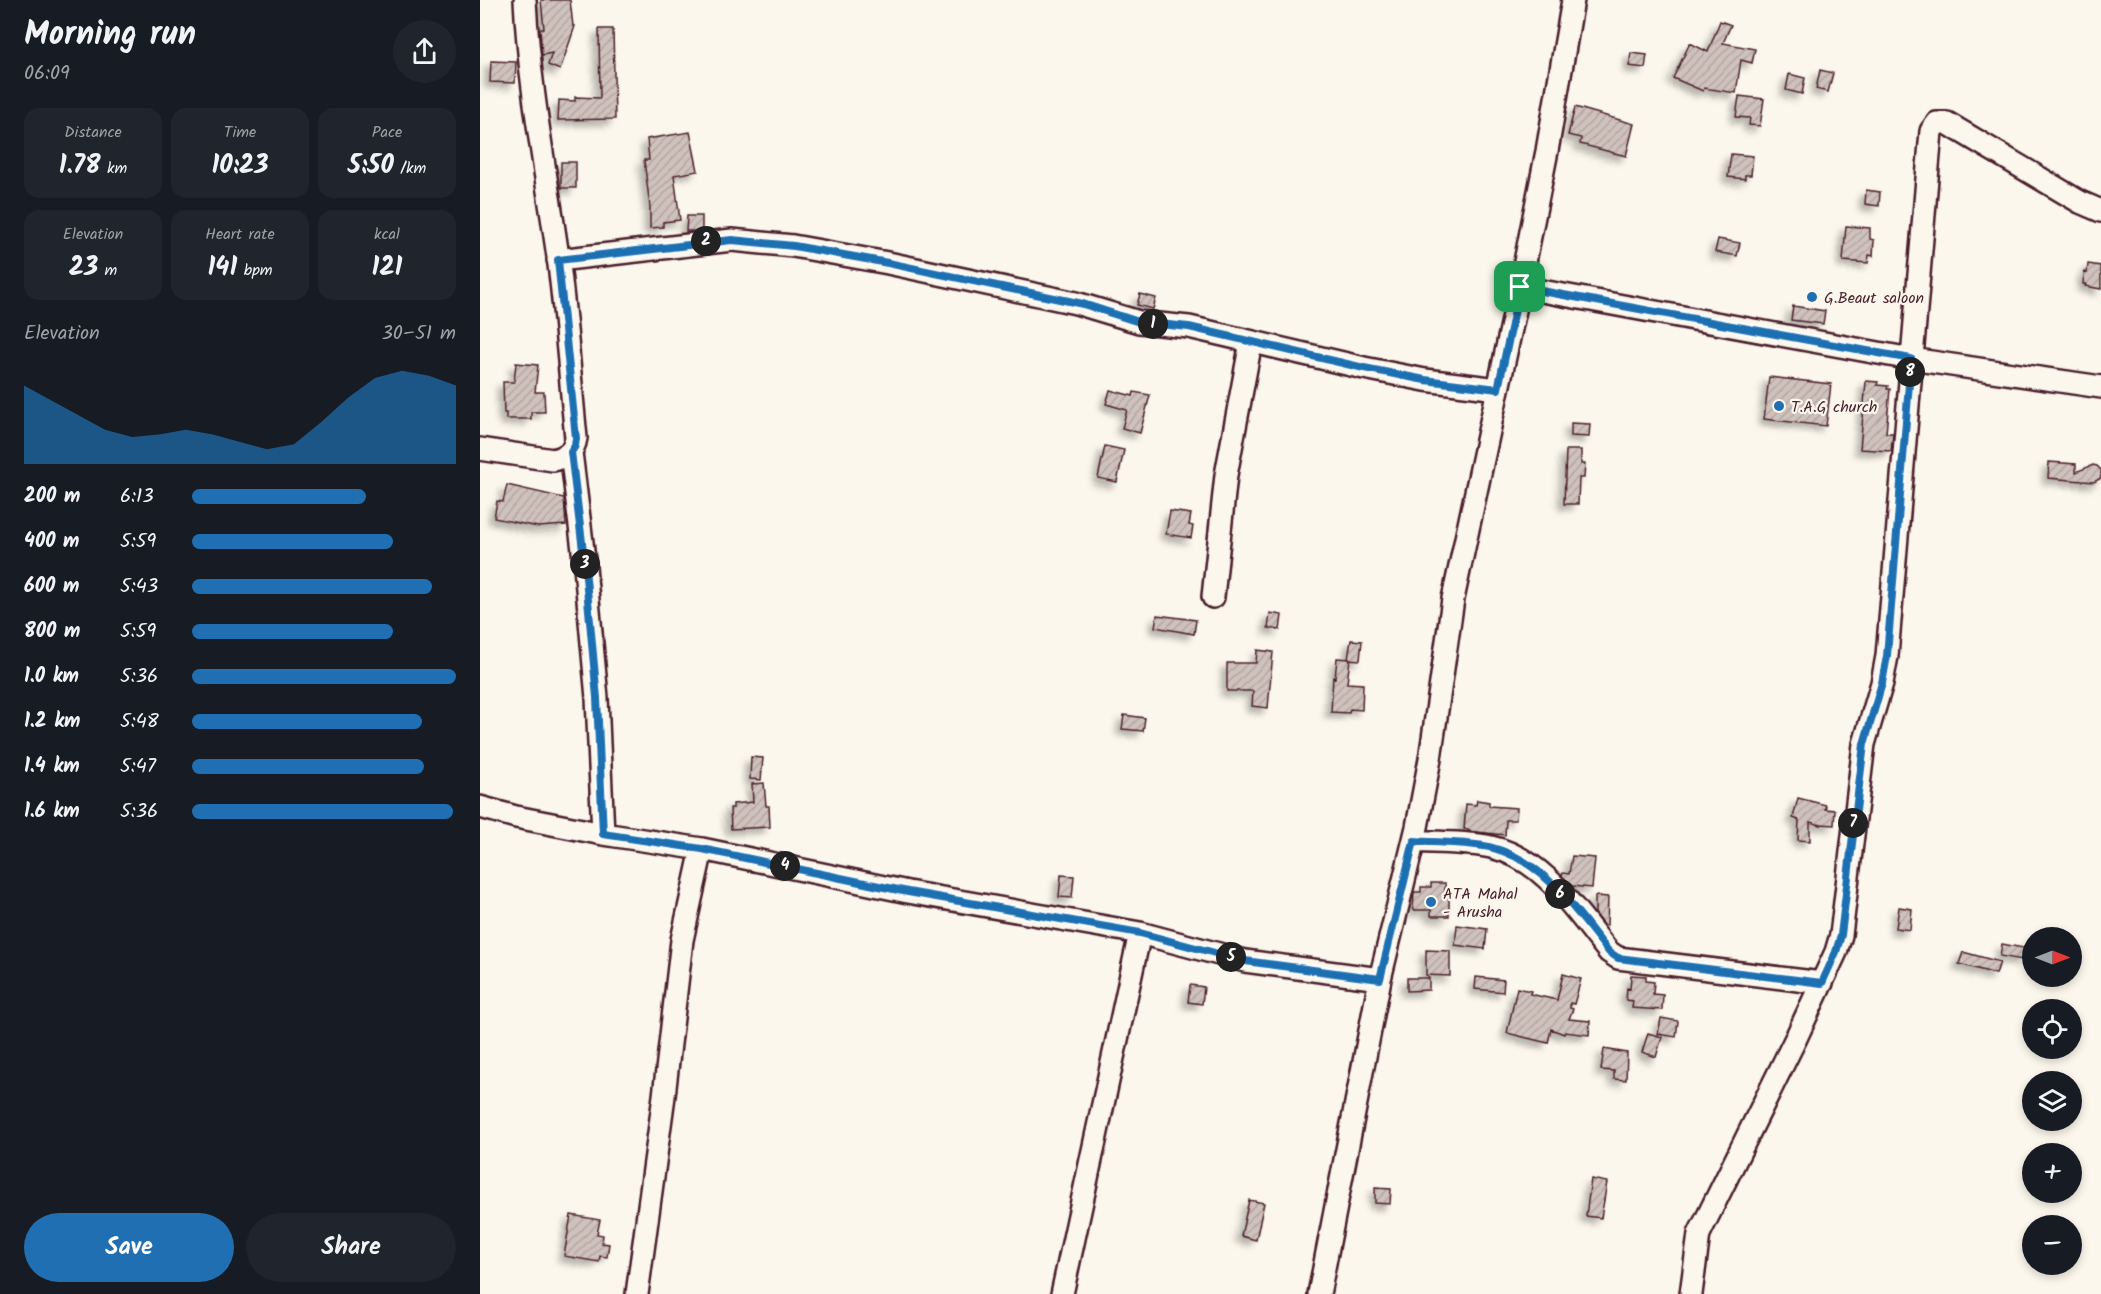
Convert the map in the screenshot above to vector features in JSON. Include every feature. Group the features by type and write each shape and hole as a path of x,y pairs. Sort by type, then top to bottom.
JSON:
{"street":[{"path":"480,448 553,460 562,458 571,452 576,438 558,260 532,81 525,0"},
{"path":"1319,1294 1380,979 1414,841 1430,759 1453,599 1520,287 1547,151 1573,0"},
{"path":"1691,1294 1700,1234 1797,1038 1836,952 1841,935 1864,744 1886,670 1931,131 1937,123 1947,123 2080,202 2101,211"},
{"path":"558,260 706,241 759,242 888,263 1083,304 1139,322 1189,327 1425,380 1498,389"},
{"path":"1520,287 1911,359 2101,387"},
{"path":"1213,597 1226,475 1251,342"},
{"path":"571,452 585,567 597,698 603,834"},
{"path":"480,807 516,817 603,834 702,849 908,892 1140,933 1245,961 1380,979"},
{"path":"1414,841 1491,847 1529,863 1549,880 1609,952 1618,958 1822,983"},
{"path":"637,1294 664,1096 682,940 702,849"},
{"path":"1062,1294 1140,933"}],"building":[{"path":"541,0 570,0 573,26 575,26 560,70 548,65 552,53 542,55 540,29 544,29"},
{"path":"1720,21 1731,25 1723,43 1755,49 1752,63 1741,60 1736,93 1704,88 1703,91 1673,78 1690,43 1708,52"},
{"path":"599,29 613,29 615,119 558,120 559,100 575,101 575,97 600,98"},
{"path":"1631,53 1647,55 1645,68 1629,66"},
{"path":"491,61 516,62 515,83 490,82"},
{"path":"1820,70 1833,73 1828,92 1816,89"},
{"path":"1789,74 1805,78 1802,94 1786,90"},
{"path":"1739,96 1764,99 1760,126 1749,125 1750,118 1736,117"},
{"path":"1575,107 1634,124 1626,156 1580,144 1581,138 1568,135"},
{"path":"690,132 698,171 674,175 680,220 663,222 663,227 650,228 650,207 644,160 649,160 647,139"},
{"path":"1731,154 1753,156 1751,175 1745,175 1745,179 1728,177"},
{"path":"561,162 576,162 576,188 561,188"},
{"path":"1866,190 1880,192 1879,206 1865,204"},
{"path":"687,216 702,216 702,231 686,231"},
{"path":"1846,226 1870,228 1870,239 1874,240 1873,256 1869,255 1868,263 1843,261"},
{"path":"1718,239 1740,243 1737,256 1715,252"},
{"path":"2088,264 2101,266 2101,289 2083,284 2084,272 2087,273"},
{"path":"1140,294 1156,298 1153,309 1137,305"},
{"path":"1793,306 1825,311 1823,324 1791,320"},
{"path":"516,363 538,365 535,392 544,392 545,412 531,412 531,419 506,419 506,413 504,413 503,382 514,382"},
{"path":"1769,377 1831,384 1826,426 1764,419"},
{"path":"1866,381 1878,382 1877,385 1888,386 1887,389 1890,389 1886,433 1893,433 1891,451 1860,449"},
{"path":"1110,390 1133,396 1134,392 1150,395 1140,433 1122,428 1127,410 1106,404"},
{"path":"1571,423 1590,424 1589,437 1571,436"},
{"path":"1105,446 1124,450 1117,482 1098,478"},
{"path":"1566,450 1581,450 1581,464 1585,464 1584,478 1579,478 1578,504 1564,504"},
{"path":"2049,462 2076,464 2076,472 2093,465 2097,466 2101,470 2101,478 2094,482 2048,478"},
{"path":"507,485 564,498 566,525 538,527 494,518 497,501 503,502"},
{"path":"1170,511 1191,514 1189,525 1193,526 1191,538 1166,534"},
{"path":"1270,613 1282,615 1280,630 1268,628"},
{"path":"1157,615 1196,620 1194,634 1155,627"},
{"path":"1351,640 1362,641 1360,660 1348,659"},
{"path":"1257,650 1273,652 1268,708 1252,706 1253,691 1227,691 1227,663 1256,663"},
{"path":"1337,658 1350,659 1347,683 1363,684 1362,710 1350,709 1349,713 1331,712 1333,677 1335,678"},
{"path":"1124,715 1145,718 1143,731 1122,729"},
{"path":"751,757 763,758 761,780 750,779"},
{"path":"764,783 766,806 769,806 770,827 731,829 730,808 733,808 733,804 753,802 752,784"},
{"path":"1798,798 1826,805 1825,809 1835,810 1834,825 1810,822 1810,841 1798,840 1799,820 1793,818"},
{"path":"1477,800 1489,802 1489,806 1517,808 1516,820 1506,820 1505,835 1464,829 1466,804 1476,805"},
{"path":"1572,856 1595,858 1592,888 1572,886 1562,876 1563,873 1569,874"},
{"path":"1061,875 1074,876 1072,898 1059,897"},
{"name":"ATA Mahal - Arusha","path":"1431,883 1445,883 1445,895 1449,895 1449,916 1431,916 1431,910 1413,910 1414,892 1421,892 1421,887 1431,887"},
{"path":"1595,896 1608,897 1607,925 1604,925 1595,913"},
{"path":"1899,907 1912,909 1910,930 1896,928"},
{"path":"1457,925 1487,929 1485,949 1455,945"},
{"path":"2002,944 2022,948 2022,960 2000,956"},
{"path":"1426,950 1450,951 1450,976 1426,975"},
{"path":"1963,952 2000,962 1996,974 1959,964"},
{"path":"1563,974 1581,979 1574,1004 1570,1003 1570,1008 1573,1009 1569,1019 1590,1021 1589,1035 1565,1032 1564,1034 1551,1029 1548,1043 1507,1033 1517,988 1531,991 1530,994 1557,1000"},
{"path":"1631,975 1646,976 1646,981 1654,982 1653,994 1663,995 1662,1010 1632,1008 1633,1001 1626,1000"},
{"path":"1476,977 1504,980 1503,992 1475,989"},
{"path":"1407,978 1429,978 1429,990 1407,991"},
{"path":"1190,985 1204,987 1202,1004 1188,1002"},
{"path":"1661,1018 1678,1021 1676,1037 1658,1034"},
{"path":"1648,1033 1662,1037 1656,1057 1642,1052"},
{"path":"1604,1049 1627,1053 1626,1080 1614,1079 1614,1071 1601,1070"},
{"path":"1591,1179 1607,1182 1601,1218 1586,1216"},
{"path":"1375,1188 1391,1189 1390,1204 1375,1203"},
{"path":"1249,1200 1264,1203 1256,1240 1241,1236"},
{"path":"571,1215 600,1220 597,1234 603,1235 602,1243 609,1244 607,1257 600,1256 599,1262 564,1256"}],"place":[{"name":"G.Beaut saloon","path":"1812,297"},
{"name":"T.A.G church","path":"1779,406"},
{"name":"ATA Mahal - Arusha","path":"1431,902"}],"route":[{"path":"732,240 794,246 888,263 1090,306 1139,322 1189,327 1364,368 1425,380 1498,389 1520,287 1911,359 1886,670 1864,744 1841,935 1822,983 1618,958 1609,952 1540,872 1529,863 1491,847 1414,841 1380,979 1245,961 1140,933 908,892 702,849 603,834 597,698 585,567 571,452 576,438 558,260 706,241 732,240"}]}
